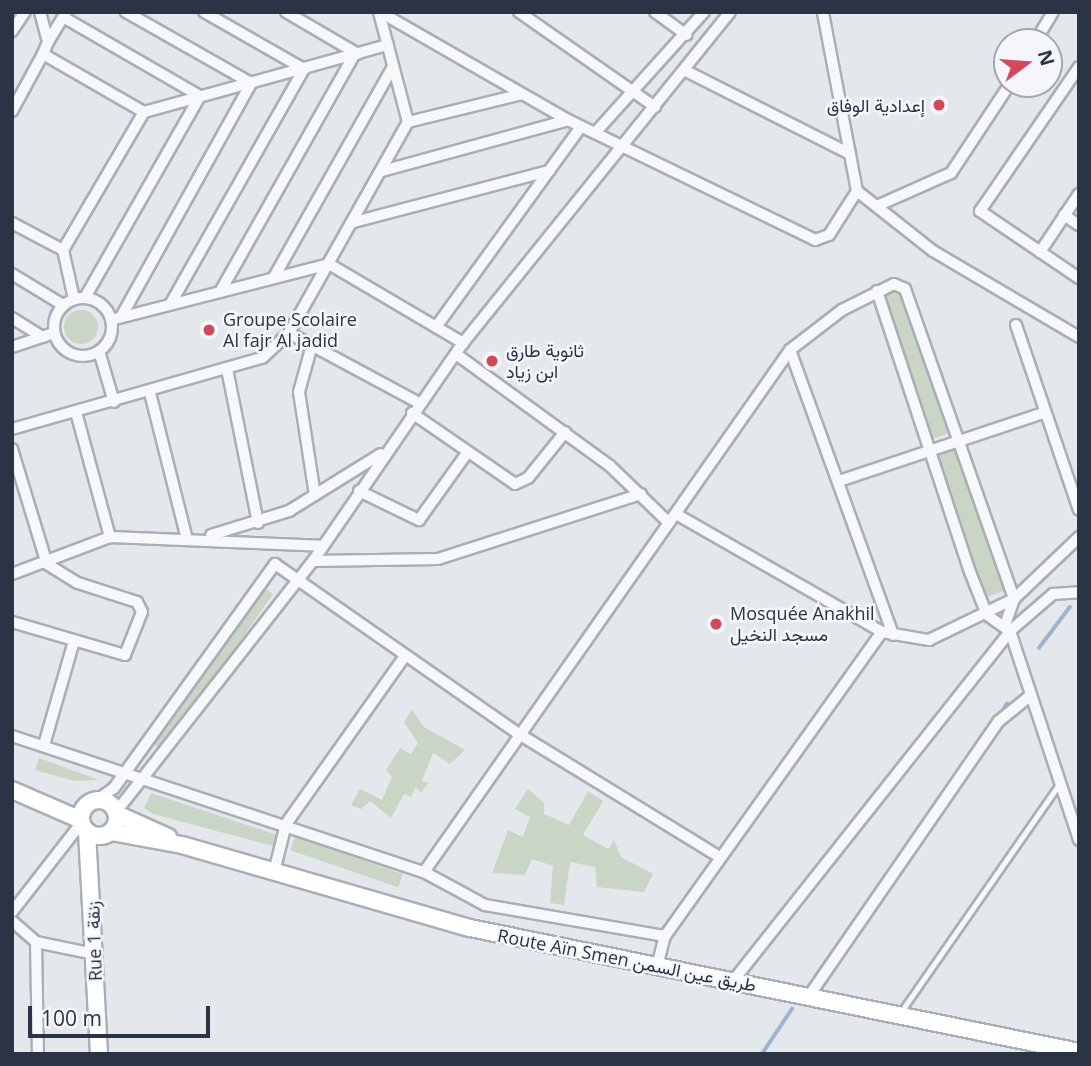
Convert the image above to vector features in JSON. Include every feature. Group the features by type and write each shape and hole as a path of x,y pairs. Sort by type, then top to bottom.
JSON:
{"street":[{"path":"12,31 25,12"},
{"path":"40,12 48,42"},
{"path":"126,12 251,83"},
{"path":"204,12 304,69"},
{"path":"286,12 356,55"},
{"path":"12,429 150,393 227,369 267,355 289,333 408,122 380,12"},
{"path":"380,12 581,127 806,239 825,238 857,191"},
{"path":"519,12 655,107"},
{"path":"655,12 687,35"},
{"path":"595,134 687,35 704,12"},
{"path":"12,912 92,828 116,813 147,777 313,561 412,413 463,343 620,146 686,71 730,12"},
{"path":"823,12 857,191 879,205 933,251 1079,337"},
{"path":"1043,28 1053,12"},
{"path":"12,111 65,15 200,96"},
{"path":"63,250 144,112 388,45"},
{"path":"43,54 144,112"},
{"path":"220,292 356,55"},
{"path":"1079,66 980,211 1079,278"},
{"path":"274,277 393,67"},
{"path":"171,303 304,69"},
{"path":"686,71 849,154"},
{"path":"12,318 49,335 72,354 99,351 251,83"},
{"path":"408,122 522,94"},
{"path":"12,347 49,335 63,305 79,298 200,96"},
{"path":"879,205 951,173 1001,98"},
{"path":"382,171 568,120"},
{"path":"436,327 581,127"},
{"path":"354,222 549,172"},
{"path":"1040,252 1079,194"},
{"path":"1064,215 1079,225"},
{"path":"12,223 63,250 79,298"},
{"path":"116,318 330,264 463,343"},
{"path":"12,274 63,305"},
{"path":"424,872 790,350 877,291 898,284 905,289 1014,599 1008,626 1060,783 1073,808 1079,840"},
{"path":"877,291 928,453 987,615 1008,626"},
{"path":"79,298 103,305 116,318"},
{"path":"1016,325 1079,510"},
{"path":"289,333 419,403"},
{"path":"312,345 299,392 315,495"},
{"path":"790,350 839,481 887,634"},
{"path":"99,351 114,402"},
{"path":"456,354 565,432 672,518 887,634 929,640 987,615 1014,599 1079,537"},
{"path":"227,369 258,523"},
{"path":"150,393 190,539"},
{"path":"76,412 110,537"},
{"path":"412,413 467,453 520,484 565,432"},
{"path":"839,481 1044,413"},
{"path":"12,449 47,564 61,576 142,607 129,653 12,622"},
{"path":"190,539 258,523 315,495 386,451"},
{"path":"359,491 419,520 467,453"},
{"path":"12,496 25,492"},
{"path":"313,561 438,559 641,494"},
{"path":"12,574 47,564 110,537 322,547"},
{"path":"92,828 92,802 114,788 123,769 271,566 298,580 519,734 720,857"},
{"path":"733,981 1008,626 1053,594 1079,592"},
{"path":"657,967 665,936 720,857 887,634"},
{"path":"44,745 74,640"},
{"path":"274,872 286,824 405,656"},
{"path":"808,996 999,721 1031,695"},
{"path":"12,736 123,769 424,872 485,905 665,936"},
{"name":"Route Aïn Smen طريق عين السمن","path":"12,790 35,797 92,828 182,845 470,928 1079,1052"},
{"name":"Route Aïn Smen طريق عين السمن","path":"35,797 92,802 182,845"},
{"name":"Rue 1 زنقة","path":"92,828 91,869 99,1054"},
{"path":"12,921 36,942 94,954"},
{"path":"36,942 38,1054"}],"lane":[{"path":"898,1015 1060,783"}],"green space":[{"path":"900,287 949,433 923,442 880,293"},
{"path":"81,310 93,315 98,327 93,339 81,344 69,339 64,327 69,315"},
{"path":"957,449 1006,590 985,598 929,459"},
{"path":"262,586 273,594 164,751 148,741"},
{"path":"412,710 424,727 465,750 450,764 433,753 422,781 428,783 421,793 416,787 411,797 404,794 391,818 370,801 361,809 351,805 360,789 382,800 392,777 386,770 400,748 411,754 418,743 404,722"},
{"path":"39,758 99,780 74,781 35,770"},
{"path":"528,789 544,803 544,814 569,825 588,791 603,801 583,835 608,849 614,840 621,857 653,874 644,892 597,887 595,867 570,862 564,905 550,903 553,866 532,859 525,875 492,873 508,830 523,837 530,817 515,809"},
{"path":"151,793 277,835 273,846 153,814 144,808"},
{"path":"295,837 403,874 398,887 290,850"}],"waterway":[{"path":"1039,648 1070,607"},
{"path":"1000,715 1007,704"},
{"path":"815,977 860,913"},
{"path":"762,1054 792,1009"}],"place":[{"name":"إعدادية الوفاق","path":"939,105"},
{"name":"Groupe Scolaire Al fajr Al jadid","path":"209,330"},
{"name":"ثانوية طارق ابن زياد","path":"492,361"},
{"name":"Mosquée Anakhil مسجد النخيل","path":"716,624"}]}
